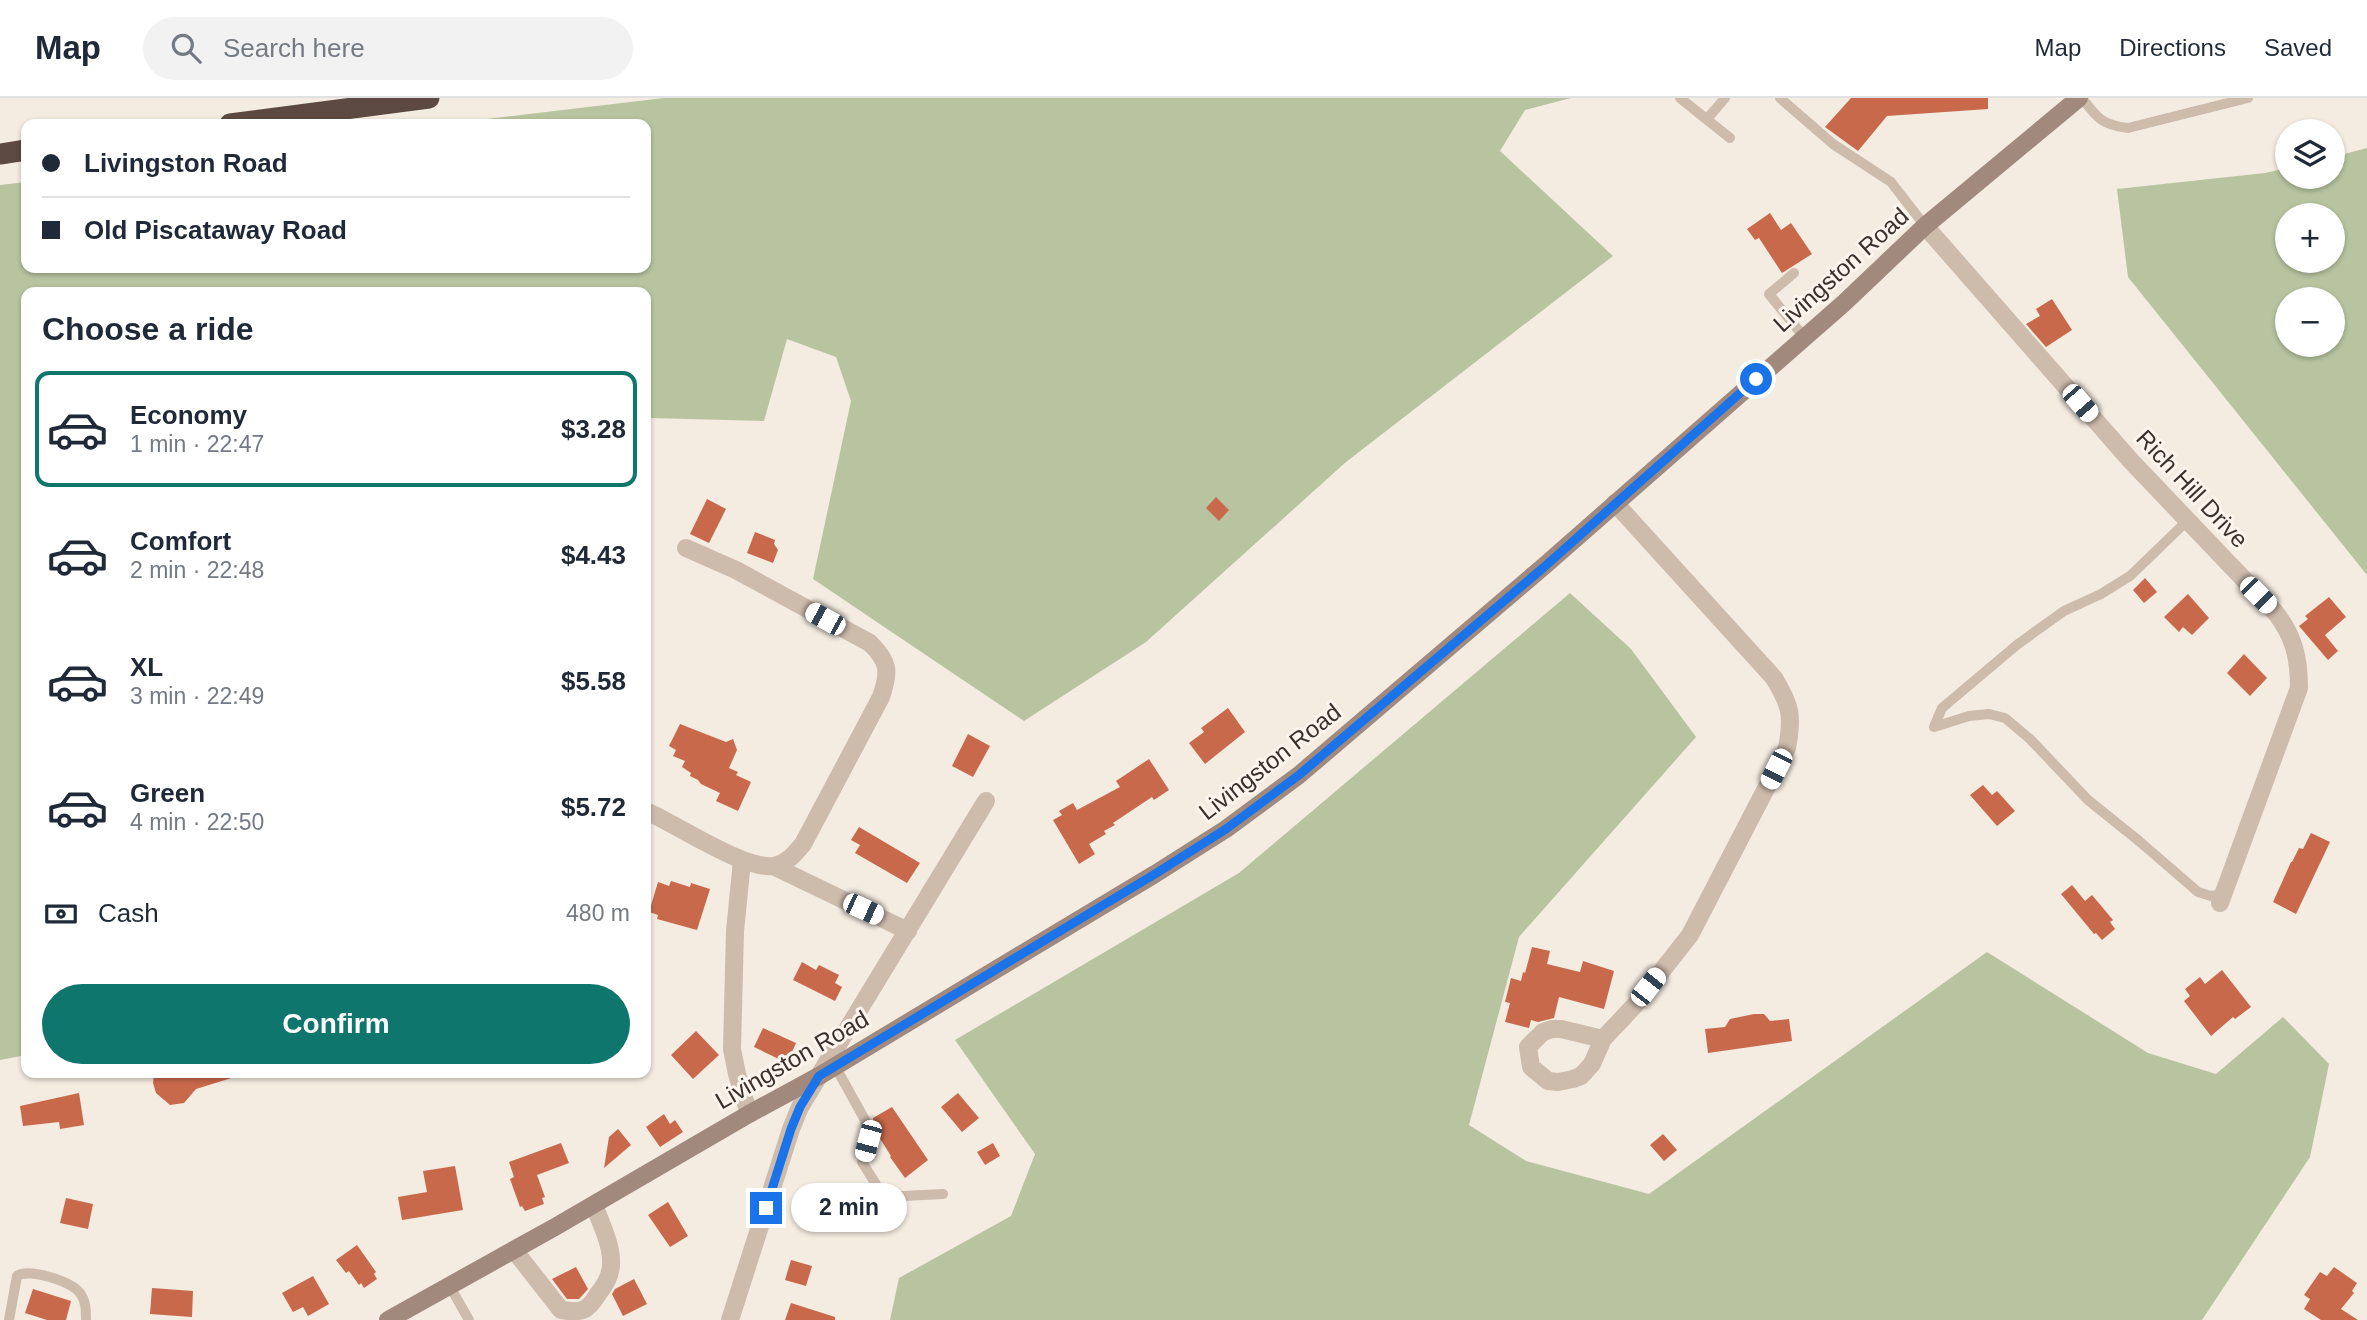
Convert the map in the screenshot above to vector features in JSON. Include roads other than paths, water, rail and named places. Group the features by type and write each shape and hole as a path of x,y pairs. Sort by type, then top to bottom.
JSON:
{"highway":[{"path":"268,119 429,98"},
{"path":"0,154 21,151"}],"main road":[{"name":"Livingston Road","path":"388,1320 819,1076 1143,882 1226,829 1299,775 1615,503 1804,337 1925,226 2080,98"}],"street":[{"name":"Rich Hill Drive","path":"1925,226 2131,461 2275,612 2293,640 2299,671 2299,688 2222,898"},
{"path":"1603,1039 1635,1005 1690,935 1787,748 1791,724 1788,701 1774,678 1615,503"},
{"path":"686,548 736,570 870,643 887,667 881,697 803,844 786,861 773,866"},
{"path":"730,1320 800,1107 986,801"},
{"path":"651,814 742,861 773,866 908,930"},
{"path":"742,861 735,931 732,1049 750,1114"},
{"path":"514,1250 561,1310 579,1312 593,1305 612,1266 612,1257 594,1205"}],"lane":[{"path":"1680,98 1730,138"},
{"path":"1707,119 1725,98"},
{"path":"1780,98 1833,144 1891,182 1925,226"},
{"path":"2080,98 2098,119 2112,126 2128,128 2248,98"},
{"path":"1794,273 1769,294 1804,337"},
{"path":"2187,521 2130,576 2101,594 2064,611 2018,644 1942,708 1934,727 1969,716 1989,714 2005,718 2030,739 2088,800 2198,892 2222,898"},
{"path":"835,1066 865,1120 868,1141 862,1162 884,1196 943,1194"},
{"path":"9,1320 17,1276 23,1272 31,1272 71,1284 78,1289 84,1301 86,1320"},
{"path":"449,1285 469,1320"}]}
